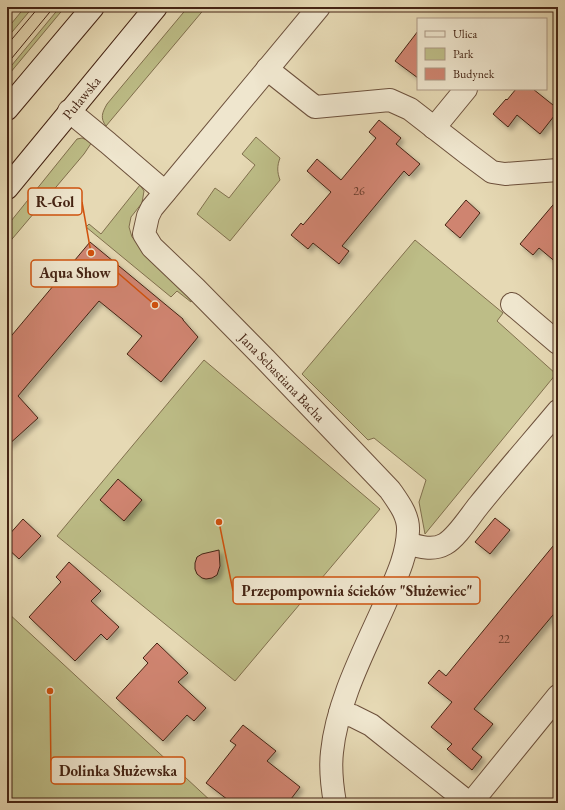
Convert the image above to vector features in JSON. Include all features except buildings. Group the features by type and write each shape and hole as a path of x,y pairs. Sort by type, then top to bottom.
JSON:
{"street":[{"path":"7,109 93,7"},
{"name":"Puławska","path":"7,188 156,7"},
{"name":"Jana Sebastiana Bacha","path":"319,7 152,208 148,216 144,234 152,247 195,288 390,490 406,517 408,530 404,557 355,670 340,713 332,752 332,781 335,803"},
{"path":"267,69 315,107 390,100 410,109 492,172 505,174 558,170"},
{"path":"434,128 465,90"},
{"path":"69,111 166,192"},
{"path":"512,304 558,343"},
{"path":"407,543 419,547 438,547 454,537 478,506 558,411"},
{"path":"340,713 353,716 371,725 470,803 558,696"}],"green space":[{"path":"25,7 33,7 7,38 7,29"},
{"path":"60,7 65,7 7,75 7,71"},
{"path":"188,7 206,7 106,126 102,115 107,104"},
{"path":"256,137 280,158 278,164 278,174 280,180 230,241 197,214 215,188 229,198 255,165 242,154"},
{"path":"82,138 92,142 84,154 7,245 7,226 77,139"},
{"path":"140,185 144,191 142,203 131,217 129,227 132,237 192,300 191,302 177,291 171,297 86,227 89,224 101,234"},
{"path":"415,240 503,313 497,321 556,374 425,534 419,502 426,480 374,438 368,440 302,374"},
{"path":"204,360 380,509 235,681 57,536"},
{"path":"7,612 213,803 7,803"}],"tram line":[{"path":"7,45 39,7"},
{"path":"7,64 54,7"}],"place":[{"name":"R-Gol","path":"91,253"},
{"name":"Aqua Show","path":"155,305"},
{"name":"Przepompownia ścieków \"Służewiec\"","path":"219,522"},
{"name":"Dolinka Służewska","path":"50,691"}]}
